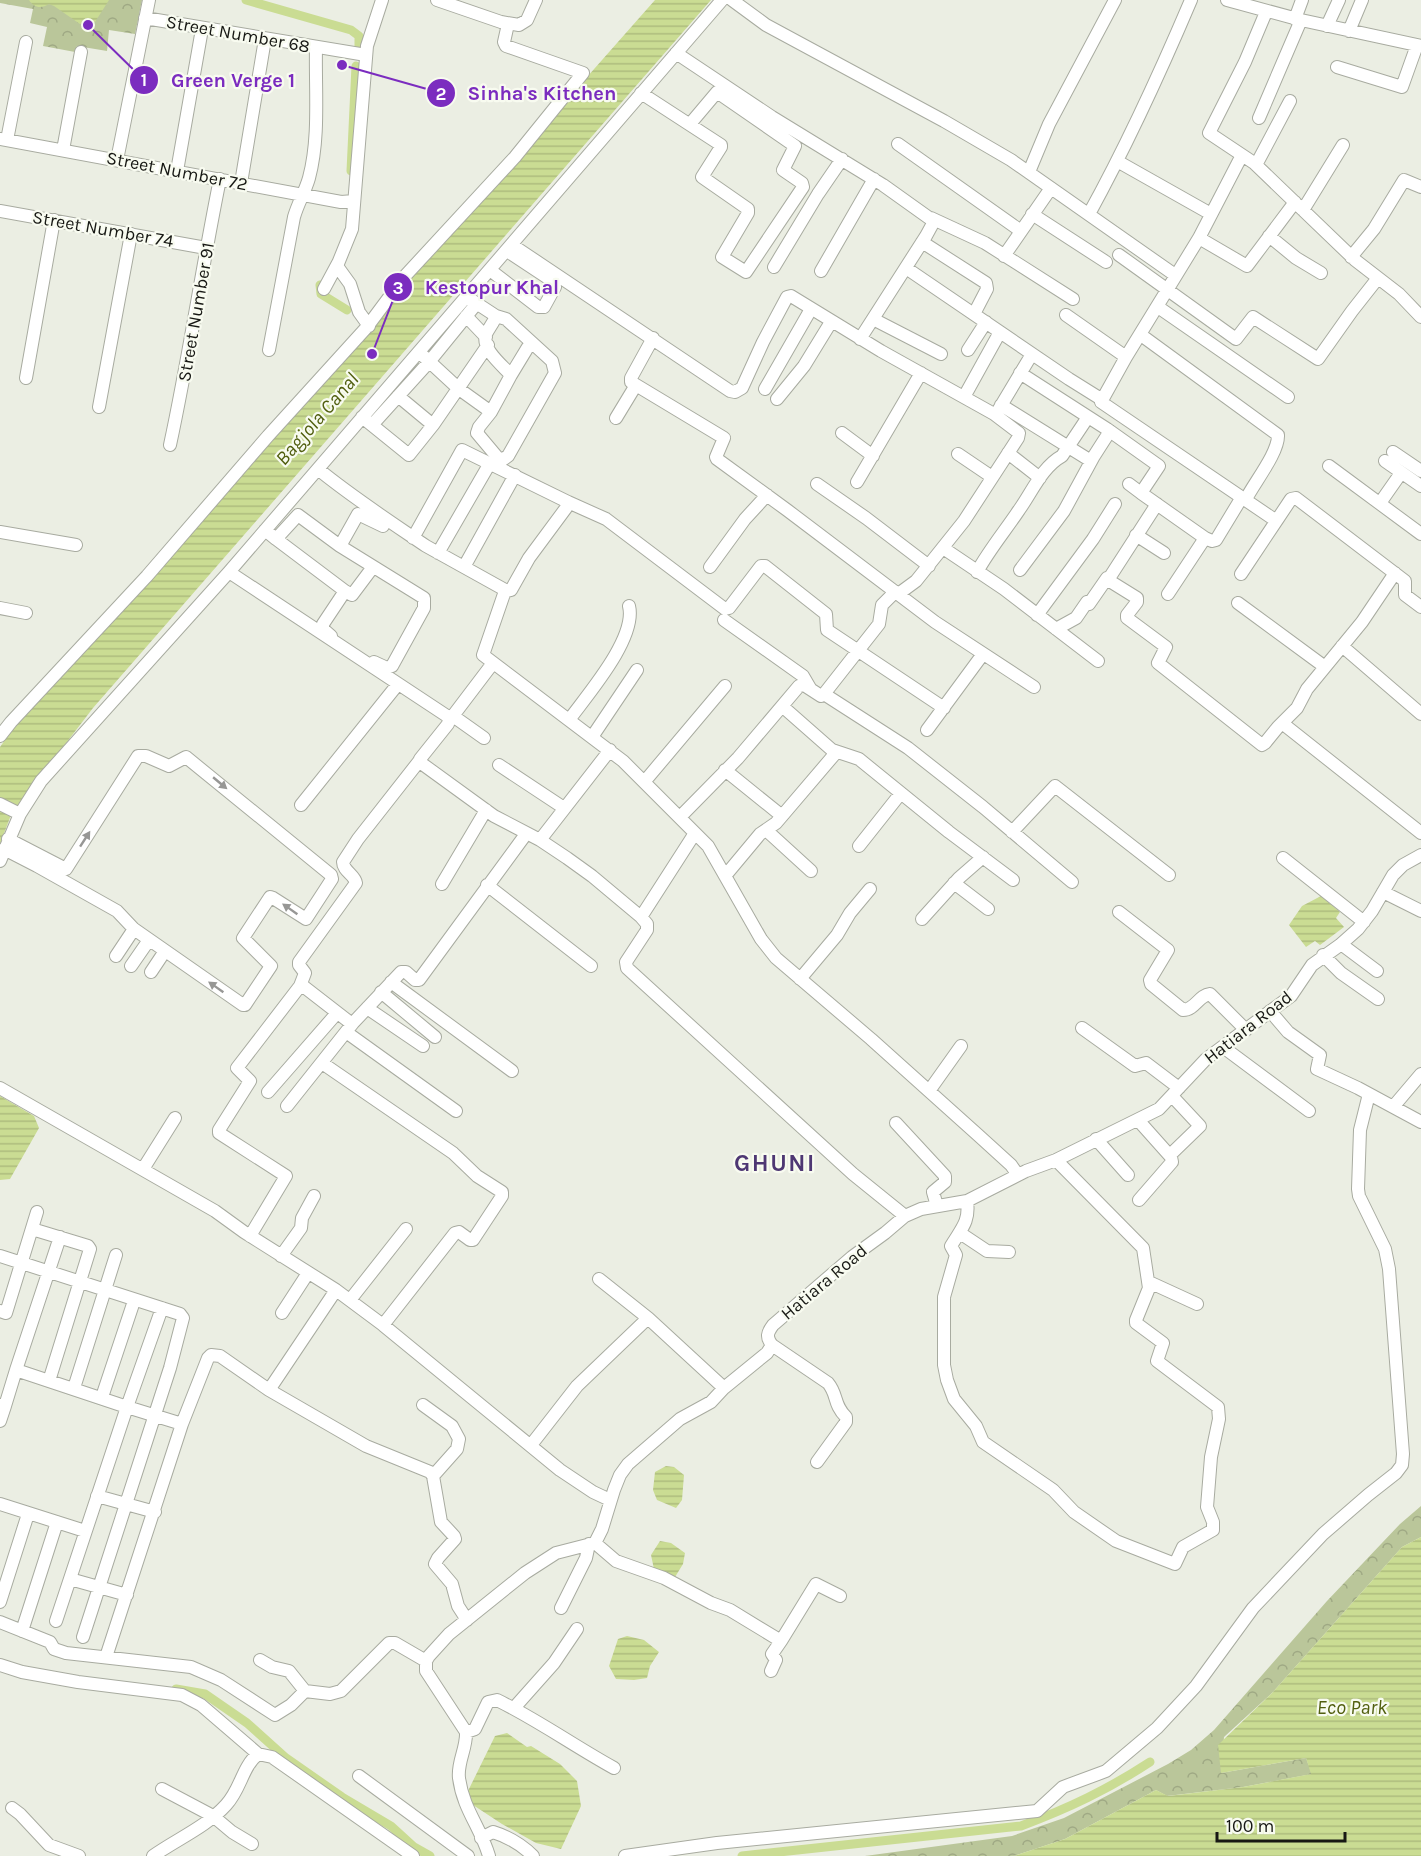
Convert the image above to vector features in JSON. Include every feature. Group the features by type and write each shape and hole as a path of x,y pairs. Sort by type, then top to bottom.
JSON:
{"street":[{"path":"117,160 148,0"},
{"path":"324,289 351,234 367,46 382,0"},
{"path":"437,0 508,24 523,24 536,0"},
{"path":"63,874 138,756 142,755 169,766 185,757 190,758 332,878 307,918 304,919 271,897 243,936 245,941 272,966 244,1005 149,940 134,929 121,913 63,874 4,850 9,809 40,781 229,572 318,469 398,396 429,362 466,316 472,300 490,270 722,0"},
{"path":"732,0 766,25 945,121 1029,172 1175,275"},
{"path":"1029,172 1049,124 1115,0"},
{"path":"1089,214 1117,161 1191,0"},
{"path":"1227,0 1266,12 1419,46 1402,87 1337,67"},
{"path":"1259,118 1298,19 1302,0"},
{"path":"1328,26 1339,0"},
{"path":"1349,31 1362,0"},
{"path":"1266,12 1240,72 1209,131 1211,136 1256,165 1352,257 1407,302 1421,317"},
{"name":"Street Number 68","path":"145,18 366,55"},
{"path":"0,736 147,576 268,436 369,326 405,276 516,157 583,73 506,46 504,42 508,24"},
{"path":"177,171 202,29"},
{"path":"241,183 265,39"},
{"path":"4,139 26,42"},
{"path":"268,350 294,217 297,205 304,195 313,158 316,47"},
{"path":"63,150 81,52"},
{"path":"676,53 772,117 874,179 930,218 985,243 1073,299"},
{"path":"641,93 721,146 703,175 703,179 748,209 748,213 722,257 746,272 803,187 802,183 783,170 795,148 794,145 717,92 690,124"},
{"path":"1256,165 1290,100"},
{"name":"Street Number 72","path":"4,139 341,202 354,201"},
{"path":"898,144 1021,231"},
{"path":"1199,237 1246,267 1269,236 1299,206 1343,145"},
{"path":"1101,399 1199,237 1242,155"},
{"path":"774,267 842,159"},
{"path":"1117,161 1210,214"},
{"name":"Street Number 91","path":"170,445 182,392 220,179"},
{"path":"820,271 874,179"},
{"path":"1352,257 1374,229 1404,180 1421,187"},
{"path":"1004,256 1051,188"},
{"name":"Street Number 74","path":"0,211 206,248"},
{"path":"1032,214 1106,262"},
{"path":"860,339 932,225 930,218"},
{"path":"26,378 54,220"},
{"path":"99,407 131,234"},
{"path":"1269,236 1296,258 1321,273"},
{"path":"922,242 986,283 987,289 974,314"},
{"path":"490,270 538,307 544,307 555,287 554,282 509,248"},
{"path":"509,248 653,338 711,379 735,392 742,388 763,342 788,297 792,297 860,339 964,397 999,410 1091,461"},
{"path":"1119,255 1236,339 1253,317 1318,359 1352,310 1378,278"},
{"path":"338,263 338,268 352,287 359,312 369,326"},
{"path":"906,268 1101,399 1102,404 1277,520"},
{"path":"472,300 496,316 506,319 552,361 555,373 508,456 504,459 498,458 477,433 531,342"},
{"path":"367,422 419,352 472,300"},
{"path":"1158,307 1288,397"},
{"path":"765,389 811,309"},
{"path":"1066,315 1126,357"},
{"path":"466,316 487,341 491,353 511,375"},
{"path":"367,422 410,455 459,388 487,341 496,316"},
{"path":"873,320 942,354"},
{"path":"777,399 804,366 831,322"},
{"path":"968,350 986,322"},
{"path":"964,397 1000,332"},
{"path":"1129,484 1205,538 1216,540 1274,451 1279,438 1278,435 1141,335"},
{"path":"653,338 630,381 724,438 716,458 935,622 1034,687"},
{"path":"419,352 459,388 490,411"},
{"path":"999,410 1032,354"},
{"path":"857,482 921,373"},
{"path":"1020,373 1110,431 1159,466 1141,493"},
{"path":"616,418 636,385"},
{"path":"398,396 433,425"},
{"path":"680,817 738,758 799,686 804,685 820,696 824,694 879,624 882,605 914,582 929,566 976,505 1018,438 1019,433 999,410"},
{"path":"977,572 1040,478 1055,459 1062,456 1088,417"},
{"path":"1020,570 1064,510 1110,431"},
{"path":"842,433 873,456"},
{"path":"414,538 462,450 606,519 725,609 729,608 761,566 765,566 826,614 826,630 944,708"},
{"path":"1008,453 1040,478"},
{"path":"958,454 992,477"},
{"path":"1421,471 1389,456 1401,473 1421,486"},
{"path":"438,553 490,463"},
{"path":"1329,466 1421,534"},
{"path":"318,469 360,502 414,538 505,591 511,590 529,558 568,502"},
{"path":"1380,503 1401,473"},
{"path":"464,567 515,475"},
{"path":"817,484 929,566"},
{"path":"710,567 767,495"},
{"path":"1241,574 1291,500 1296,498 1405,580 1407,597 1421,608"},
{"path":"1037,615 1093,539 1115,504"},
{"path":"1056,629 1076,618 1107,578 1157,504"},
{"path":"286,506 340,546 421,596 425,601 424,608 390,667 374,662 323,629 323,624 345,591"},
{"path":"340,546 359,513 392,532"},
{"path":"276,539 298,516"},
{"path":"265,530 350,595 355,593 374,567"},
{"path":"0,532 76,545"},
{"path":"1136,535 1164,553"},
{"path":"1168,594 1205,538"},
{"path":"943,548 1004,589 1098,661"},
{"path":"229,572 447,717 484,738"},
{"path":"1107,578 1137,598 1127,618 1166,647 1158,660 1160,664 1260,744 1265,743 1297,708 1307,690 1395,573"},
{"path":"505,591 483,654 610,750 645,781 708,846 768,948 800,979 871,1039 1008,1162 1018,1175"},
{"path":"1238,603 1325,667"},
{"path":"569,720 621,646 631,617 629,606"},
{"path":"0,608 26,613"},
{"path":"724,620 803,676 810,688"},
{"path":"1342,646 1421,714"},
{"path":"927,730 983,654"},
{"path":"250,1236 286,1175 219,1131 250,1081 238,1071 238,1067 300,986 305,973 300,963 356,883 343,862 358,839 493,663"},
{"path":"592,737 637,670"},
{"path":"301,805 398,684"},
{"path":"645,781 725,686"},
{"path":"824,694 908,748 954,783 1072,882"},
{"path":"782,706 832,750 856,757 1013,880"},
{"path":"1282,723 1421,834"},
{"path":"540,840 610,750"},
{"path":"725,876 760,834 782,816 834,756 832,750"},
{"path":"420,760 486,810 540,840 592,876 641,917 647,924 646,930 626,962 627,968 853,1174 905,1216"},
{"path":"499,765 564,808"},
{"path":"725,770 782,816"},
{"path":"1012,832 1054,786 1169,875"},
{"path":"859,846 901,793"},
{"path":"442,884 486,810"},
{"path":"766,831 811,871"},
{"path":"641,917 695,833"},
{"path":"286,1106 349,1028 390,982 404,971 415,980 419,980 526,834"},
{"name":"Hatiara Road","path":"561,1608 592,1544 602,1529 620,1475 628,1464 680,1419 711,1402 724,1388 761,1359 772,1345 767,1334 773,1325 852,1257 905,1216 921,1209 967,1201 1159,1109 1206,1059 1295,992 1312,964 1341,944 1364,922 1392,875 1403,865 1421,855"},
{"path":"922,919 954,883 983,857"},
{"path":"1283,858 1364,922"},
{"path":"954,883 988,909"},
{"path":"487,885 591,966"},
{"path":"800,979 837,935 850,913 870,889"},
{"path":"1383,892 1421,911"},
{"path":"1119,912 1168,950 1150,980 1151,984 1183,1010 1189,1009 1205,995 1210,994 1246,1030"},
{"path":"116,956 134,929"},
{"path":"131,966 149,940"},
{"path":"1341,944 1377,971"},
{"path":"151,972 165,951"},
{"path":"1323,955 1341,973 1378,999"},
{"path":"390,982 512,1071"},
{"path":"300,986 303,986 336,1013 349,1028 456,1111"},
{"path":"381,992 435,1037"},
{"path":"367,1008 423,1046"},
{"path":"1270,1011 1288,1032 1320,1055 1316,1069 1421,1122"},
{"path":"268,1092 336,1013"},
{"path":"1082,1028 1135,1066 1146,1063 1175,1092 1200,1126 1170,1155"},
{"path":"928,1091 961,1046"},
{"path":"1223,1047 1309,1111"},
{"path":"322,1063 453,1153 474,1174 501,1191 502,1194 473,1240 456,1232 383,1325"},
{"path":"1393,1107 1421,1074"},
{"path":"0,1088 215,1211 336,1290 580,1483 610,1500"},
{"path":"624,1856 717,1843 1037,1811 1063,1787 1106,1771 1163,1721 1190,1693 1254,1608 1298,1559 1359,1502 1396,1473 1402,1465 1398,1363 1389,1269 1385,1249 1359,1196 1358,1188 1360,1130 1369,1094"},
{"path":"143,1169 175,1118"},
{"path":"1138,1120 1170,1155 1172,1164 1139,1200"},
{"path":"896,1123 945,1176 945,1182 933,1191 937,1206"},
{"path":"1096,1139 1128,1175"},
{"path":"967,1201 969,1215 951,1246 956,1255 944,1297 944,1365 954,1399 976,1426 986,1446 1053,1490 1074,1512 1116,1541 1174,1565 1183,1547 1213,1530 1208,1507 1211,1457 1220,1412 1215,1404 1157,1361 1163,1343 1137,1323 1137,1316 1146,1298 1149,1282 1143,1248 1056,1160"},
{"path":"282,1256 300,1228 302,1218 314,1196"},
{"path":"0,1311 6,1313 37,1212"},
{"path":"32,1229 89,1246 49,1380"},
{"path":"350,1300 405,1229"},
{"path":"960,1233 987,1251 1009,1252"},
{"path":"0,1421 60,1237"},
{"path":"0,1256 180,1314 183,1318 170,1368 83,1637"},
{"path":"74,1388 116,1256"},
{"path":"282,1313 308,1273"},
{"path":"599,1279 648,1318 724,1388"},
{"path":"1149,1282 1197,1304"},
{"path":"269,1390 336,1290"},
{"path":"102,1397 134,1301"},
{"path":"56,1621 162,1308"},
{"path":"531,1445 577,1386 648,1318"},
{"path":"772,1345 828,1383 834,1392 838,1409 846,1418 846,1422 817,1462"},
{"path":"106,1657 182,1424 208,1358 212,1355 220,1356 269,1390 366,1446 430,1472 433,1476 441,1522 454,1536 435,1564 452,1584 458,1606 467,1620"},
{"path":"16,1370 182,1424"},
{"path":"423,1405 452,1426 459,1439 457,1449 433,1476"},
{"path":"97,1496 155,1512"},
{"path":"0,1504 85,1531"},
{"path":"0,1602 28,1514"},
{"path":"22,1631 57,1522"},
{"path":"489,1856 467,1808 459,1777 466,1732 426,1671 426,1661 449,1634 548,1557 592,1544 616,1561 664,1578 711,1603 730,1610 781,1641"},
{"path":"70,1579 127,1595"},
{"path":"771,1671 776,1660 772,1654 816,1584 840,1596"},
{"path":"0,1623 50,1642 51,1646 58,1650 179,1665 201,1671 220,1680 272,1715 280,1714 305,1690"},
{"path":"514,1708 554,1664 577,1629"},
{"path":"260,1660 272,1667 289,1671 305,1690 330,1694 341,1691 389,1643 395,1643 426,1661"},
{"path":"0,1665 22,1672 78,1682 182,1695 201,1705 258,1754 272,1757 413,1856"},
{"path":"466,1732 476,1729 490,1701 497,1700 614,1768"},
{"path":"153,1856 213,1816 237,1791 247,1766 258,1754"},
{"path":"359,1776 468,1856"},
{"path":"162,1789 213,1816 232,1832 252,1844"},
{"path":"12,1808 49,1845 79,1856"},
{"path":"481,1838 493,1832 500,1834 515,1841 533,1856"}],"green space":[{"path":"0,0 142,0 135,34 109,30 107,51 77,46 75,52 43,46 47,27 30,23 33,9 0,3"},
{"name":"Eco Park","path":"1421,1506 1421,1537 1402,1547 1272,1693 1224,1737 1221,1773 1306,1758 1312,1774 1243,1787 1167,1796 1156,1790 1065,1839 1014,1856 865,1856 1012,1836 1064,1818 1191,1750 1214,1730 1327,1601 1400,1524"}],"water":[{"path":"29,0 109,0 95,22 80,24 54,6 49,4 38,7"},
{"name":"Bagjola Canal","path":"655,0 711,0 93,708 11,815 0,844 0,747 17,723"},
{"path":"1321,896 1340,912 1336,918 1344,927 1320,945 1315,941 1306,947 1289,925 1302,906"},
{"path":"0,1096 34,1116 39,1128 10,1179 0,1180"},
{"path":"666,1466 674,1467 684,1475 682,1500 676,1508 657,1500 653,1490 655,1472"},
{"name":"Eco Park","path":"1421,1537 1421,1856 1014,1856 1065,1839 1156,1790 1168,1796 1243,1787 1311,1774 1306,1758 1221,1773 1218,1745 1272,1693 1402,1547"},
{"path":"660,1541 671,1543 685,1553 683,1564 672,1582 654,1569 651,1555"},
{"path":"627,1636 644,1640 659,1652 650,1666 647,1678 616,1679 609,1666 618,1639"},
{"path":"507,1733 527,1747 531,1746 560,1764 577,1781 581,1806 561,1849 536,1843 473,1805 468,1791 495,1736"}],"waterway":[{"path":"246,0 351,30 359,36 359,49"},
{"path":"351,171 356,66"},
{"path":"320,285 321,294 347,310"},
{"path":"176,1689 205,1694 247,1723 286,1758 342,1797 391,1826 414,1847 430,1856"},
{"path":"742,1856 1021,1826 1087,1798 1150,1762"}],"place":[{"name":"Green Verge 1","path":"88,25"},
{"name":"Sinha's Kitchen","path":"342,65"},
{"name":"Kestopur Khal","path":"372,354"}],"district":[{"name":"GHUNI","path":"775,1163"}]}
